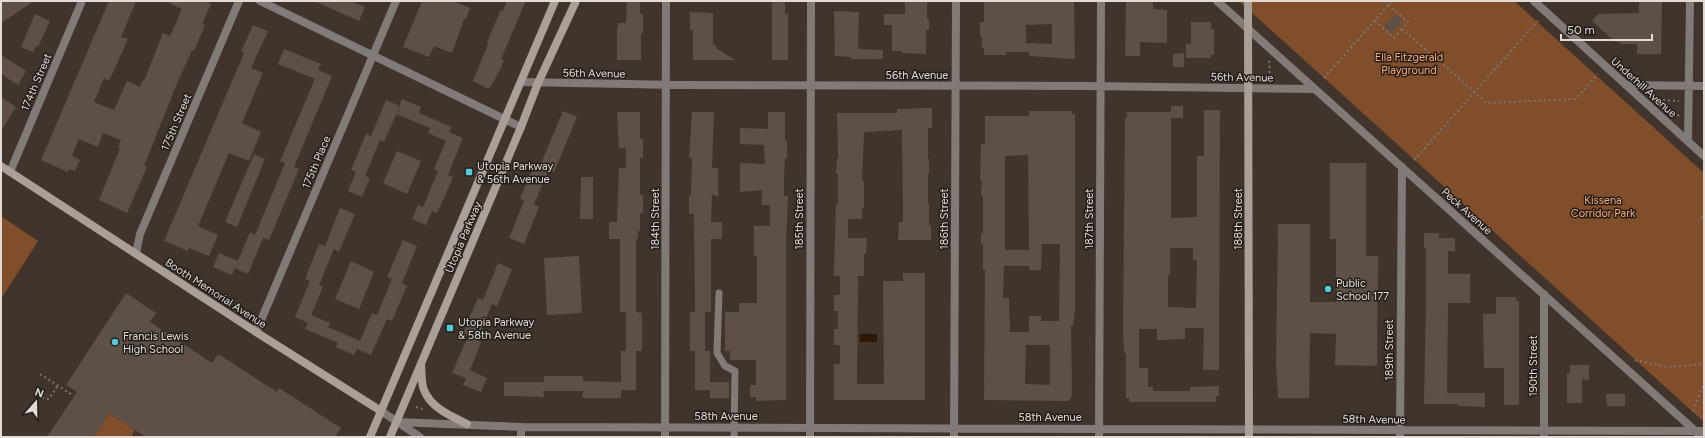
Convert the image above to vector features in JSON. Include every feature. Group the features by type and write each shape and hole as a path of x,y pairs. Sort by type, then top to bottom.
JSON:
{"main road":[{"name":"Utopia Parkway","path":"370,437 555,1"},
{"name":"Utopia Parkway","path":"390,437 521,127 538,83 576,1"},
{"name":"188th Street","path":"1248,1 1249,433"},
{"name":"Booth Memorial Avenue","path":"1,166 256,332 381,411"},
{"path":"421,364 423,389 428,398 440,409 467,424"}],"street":[{"name":"174th Street","path":"10,172 82,1"},
{"name":"175th Street","path":"136,253 140,234 239,1"},
{"path":"260,1 521,127"},
{"name":"175th Place","path":"256,332 396,1"},
{"name":"184th Street","path":"665,437 666,1"},
{"name":"185th Street","path":"810,437 811,1"},
{"name":"186th Street","path":"954,437 956,1"},
{"name":"187th Street","path":"1099,437 1100,1"},
{"name":"Peck Avenue","path":"1217,1 1544,294 1693,434 1702,437"},
{"name":"Underhill Avenue","path":"1534,1 1704,156"},
{"path":"1544,1 1544,10"},
{"path":"1688,142 1690,86 1690,1"},
{"name":"56th Avenue","path":"521,82 666,85 1100,86 1314,89"},
{"path":"1626,85 1704,86"},
{"name":"189th Street","path":"1400,434 1402,167"},
{"name":"190th Street","path":"1544,294 1544,433"},
{"name":"Booth Memorial Avenue","path":"381,411 420,437"},
{"name":"58th Avenue","path":"396,422 521,427 1099,428 1249,433 1693,434 1704,431"},
{"path":"521,427 521,437"}],"lane":[{"path":"720,293 718,353 725,366 735,371 734,437"}],"path":[{"path":"1324,78 1392,1"},
{"path":"1375,21 1394,38 1408,22 1388,5"},
{"path":"1414,160 1538,21"},
{"path":"1402,29 1487,104 1576,99 1598,74"},
{"path":"1269,58 1270,75"},
{"path":"1659,98 1680,118"},
{"path":"1662,100 1681,101"},
{"path":"1701,218 1704,214"},
{"path":"1635,360 1668,367 1704,364"},
{"path":"40,374 74,396"},
{"path":"1693,411 1704,383"},
{"path":"42,398 49,399 58,385"},
{"path":"421,413 425,405"},
{"path":"416,407 423,409"}],"green space":[{"name":"Kissena Corridor Park","path":"1239,1 1514,1 1704,173 1704,422"},
{"path":"1,216 38,241 1,299"},
{"path":"109,413 135,430 131,437 94,437"}],"shaded area":[{"path":"860,334 877,334 877,342 860,342"}],"building":[{"path":"5,1 34,1 1,23 1,4"},
{"path":"109,1 136,1 121,37 128,39 109,81 104,78 94,102 114,110 127,81 140,87 143,80 144,81 163,33 170,36 182,9 165,1 204,1 211,4 202,24 205,25 194,51 192,50 176,86 144,166 147,167 127,213 99,200 120,148 118,147 121,140 103,133 98,147 79,139 72,156 80,160 75,171 69,169 68,172 41,160"},
{"path":"314,1 350,1 365,7 359,21"},
{"path":"422,1 452,1 470,8 466,19 464,19 452,53 434,46 429,57 403,47"},
{"path":"507,1 526,1 501,59 504,60 499,72 489,89 473,81 492,30"},
{"path":"627,1 640,1 640,14 643,14 641,60 617,60 617,27 618,23 626,23"},
{"path":"772,1 785,1 785,14 788,14 788,60 772,60"},
{"path":"905,1 927,1 927,19 929,19 929,30 926,30 926,54 892,51 892,25 884,25 884,14 905,14"},
{"path":"984,1 1074,1 1075,59 1029,56 1029,52 1006,52 1006,55 984,55 984,48 982,48 982,37 980,37 980,22 984,22","holes":["1052,24 1052,44 1026,43 1026,25"]},
{"path":"1126,1 1153,1 1153,9 1167,10 1167,43 1140,42 1140,56 1125,56"},
{"path":"1639,1 1662,1 1661,54 1637,54 1637,44 1620,44 1620,42 1615,42 1592,21 1598,14 1639,13"},
{"path":"834,11 859,12 858,49 883,50 883,59 851,59 851,57 835,56"},
{"path":"690,12 713,13 713,45 716,45 716,48 735,60 693,60 693,30 690,30"},
{"path":"35,14 50,21 38,47 36,46 33,52 21,47"},
{"path":"1395,14 1403,21 1392,33 1384,26"},
{"path":"1191,22 1211,22 1211,29 1214,29 1214,55 1211,55 1211,58 1186,58 1186,44 1191,44"},
{"path":"253,25 268,31 251,68 263,73 242,123 261,132 249,161 229,153 198,226 218,235 209,256 189,248 188,251 164,241 244,53 241,52"},
{"path":"284,49 321,64 318,70 332,76 294,167 299,169 269,240 263,238 248,274 235,268 250,232 255,235 285,163 280,161 315,79 278,64"},
{"path":"1184,53 1184,67 1173,67 1173,54"},
{"path":"1,55 26,71 18,85 1,74"},
{"path":"1,97 16,107 1,131"},
{"path":"402,99 421,107 419,113 452,127 449,132 463,138 448,175 453,177 445,196 437,213 432,211 426,225 412,219 418,205 423,207 438,171 434,169 446,141 428,133 430,128 396,114"},
{"path":"386,100 400,106 384,142 380,140 365,176 370,178 362,197 348,191 356,172 351,170 366,134 371,136"},
{"path":"1171,106 1183,106 1183,118 1171,118"},
{"path":"932,108 932,128 928,128 928,204 929,225 931,225 931,240 898,240 899,222 903,222 902,130 864,132 862,181 864,181 864,208 862,208 862,219 848,219 848,238 867,238 866,254 864,254 864,276 858,276 857,384 884,384 883,281 903,281 903,273 925,273 925,400 834,400 834,364 840,364 840,345 834,345 834,329 838,329 838,311 834,311 834,295 840,295 840,276 834,276 836,204 838,204 838,174 836,174 838,159 837,113 897,113 897,109"},
{"path":"1204,110 1220,110 1219,370 1203,370 1204,328 1185,328 1185,339 1157,340 1157,329 1139,329 1139,368 1148,368 1148,387 1153,387 1153,391 1190,391 1190,387 1219,386 1219,396 1216,396 1216,402 1129,402 1129,398 1126,398 1126,353 1124,353 1123,330 1125,118 1127,118 1127,112 1171,112 1171,218 1197,217 1197,156 1204,156","holes":["1170,248 1193,248 1193,260 1197,260 1196,308 1168,307"]},
{"path":"563,111 577,117 554,172 549,170 534,204 539,207 524,244 509,238 524,201 520,198 535,164 540,166"},
{"path":"1029,111 1072,111 1072,114 1075,114 1075,310 1073,326 1071,326 1072,392 1071,399 1069,399 1069,401 984,400 985,270 983,270 983,244 981,244 981,233 983,233 983,196 981,196 982,181 980,181 981,144 985,144 985,116 1029,116","holes":["1028,155 1029,250 1005,250 1005,156","1042,244 1060,244 1059,321 1041,321 1041,316 1029,316 1029,332 1010,332 1009,298 1003,298 1004,266 1029,266 1029,270 1041,270","1026,345 1050,345 1050,385 1025,384"]},
{"path":"617,112 640,112 640,139 643,139 643,158 640,158 640,195 643,195 643,213 640,213 640,231 638,231 638,239 636,239 636,312 642,313 642,351 636,351 636,390 621,390 621,398 582,398 583,391 543,391 544,397 504,396 504,382 544,382 544,376 583,376 583,381 621,382 621,351 626,351 626,312 620,312 620,239 609,239 609,222 617,222 619,168 626,168 626,148 619,148"},
{"path":"692,112 714,112 712,168 718,168 718,197 712,194 711,222 722,222 722,239 711,239 711,312 705,312 705,351 710,351 710,382 729,382 729,398 710,398 710,390 695,390 695,351 690,351 690,312 695,312 694,214 689,214 692,158 689,158"},
{"path":"768,112 785,112 785,141 787,141 787,158 785,158 784,178 784,196 788,196 786,246 786,400 756,401 756,397 750,397 750,385 756,385 756,360 730,360 730,351 725,351 725,312 739,312 739,303 757,303 757,256 754,256 754,226 770,226 770,205 762,205 762,190 740,192 740,163 765,164 764,145 740,144 740,128 768,129"},
{"path":"397,151 421,161 407,194 383,183"},
{"path":"254,154 265,159 237,227 225,222"},
{"path":"1330,163 1366,163 1366,256 1378,256 1377,366 1335,365 1336,334 1310,333 1309,398 1278,398 1276,361 1278,224 1310,224 1310,302 1336,302 1336,239 1330,239"},
{"path":"581,177 593,177 593,219 580,219"},
{"path":"340,208 355,214 339,252 334,249 319,285 323,287 311,315 330,323 328,327 360,341 372,313 377,315 392,279 387,277 403,240 417,246 402,283 407,286 392,321 387,319 371,355 357,349 354,355 336,347 338,343 305,329 308,323 295,317 310,281 305,279 319,244 325,246"},
{"path":"1424,233 1439,233 1439,238 1455,238 1455,251 1448,251 1448,274 1470,274 1470,303 1448,303 1447,393 1485,393 1485,407 1458,406 1458,404 1424,404 1426,248 1424,248"},
{"path":"219,253 238,261 232,275 213,267"},
{"path":"579,256 582,313 547,315 544,258"},
{"path":"351,261 374,272 359,309 335,299"},
{"path":"498,263 512,269 497,306 492,304 477,340 481,342 470,370 487,378 481,392 463,385 466,378 452,373 468,336 463,334 470,316 478,298 483,300"},
{"path":"126,293 156,313 150,322 212,363 218,354 277,392 279,388 341,428 335,437 146,437 109,413 94,437 47,437 77,392 66,385"},
{"path":"1496,297 1516,297 1516,301 1519,301 1519,405 1504,405 1504,368 1484,368 1483,314 1496,314"},
{"path":"1570,365 1589,365 1589,380 1582,379 1582,403 1567,403 1567,373 1570,373"},
{"path":"1606,394 1625,394 1625,406 1607,406"}],"place":[{"name":"Utopia Parkway & 56th Avenue","path":"469,172"},
{"name":"Public School 177","path":"1328,289"},
{"name":"Utopia Parkway & 58th Avenue","path":"450,328"},
{"name":"Francis Lewis High School","path":"115,342"}],"park label":[{"name":"Ella Fitzgerald Playground","path":"1409,63"}]}
